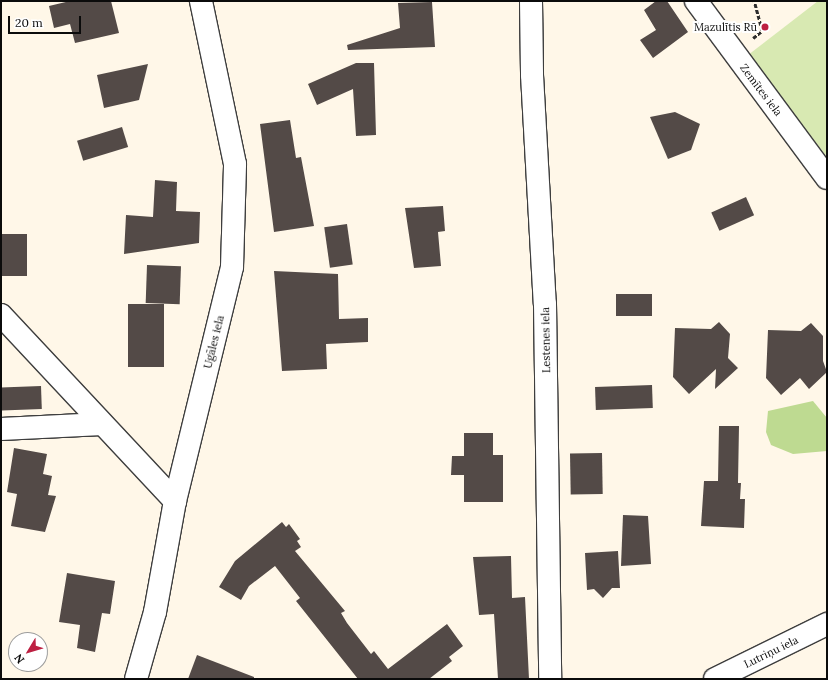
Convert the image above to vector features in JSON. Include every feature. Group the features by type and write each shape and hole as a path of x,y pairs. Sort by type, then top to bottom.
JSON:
{"street":[{"name":"Ugāles iela","path":"136,679 155,612 175,500 232,267 235,164 201,1"},
{"name":"Lestenes iela","path":"531,1 545,304 550,679"},
{"name":"Zemītes iela","path":"696,1 827,178"},
{"path":"1,314 102,424 175,500"},
{"path":"1,429 102,424"},
{"name":"Lutriņu iela","path":"715,679 827,624"}],"path":[{"path":"734,53 762,32 754,1"}],"green space":[{"path":"818,1 827,1 827,157 748,55"},
{"path":"813,401 827,418 827,451 793,454 771,445 766,432 768,411"}],"building":[{"path":"70,1 111,1 119,33 75,43 70,24 54,28 49,6"},
{"path":"656,1 667,1 688,32 653,58 640,40 656,30 644,10"},
{"path":"432,2 435,47 348,50 347,45 400,28 398,3"},
{"path":"356,63 374,63 376,135 356,136 353,89 317,105 308,84"},
{"path":"148,64 139,100 104,108 97,75"},
{"path":"675,112 700,124 691,150 668,159 650,117"},
{"path":"290,120 296,158 301,157 314,226 274,232 260,124"},
{"path":"122,127 128,147 83,161 77,141"},
{"path":"155,180 177,182 176,211 200,212 199,243 124,254 126,215 153,217"},
{"path":"746,197 754,215 719,231 711,212"},
{"path":"443,206 445,231 438,232 441,266 414,268 405,208"},
{"path":"347,224 353,265 330,268 324,227"},
{"path":"1,234 27,234 27,276 1,276"},
{"path":"147,265 181,266 180,304 146,303"},
{"path":"274,271 338,274 339,319 368,318 368,342 326,344 327,369 282,371"},
{"path":"616,294 652,294 652,316 616,316"},
{"path":"128,304 164,304 164,367 128,367"},
{"path":"719,322 730,334 728,358 738,368 715,389 716,369 689,394 673,377 675,328 711,329"},
{"path":"811,323 823,336 823,361 827,372 809,389 800,378 781,395 766,378 768,330 801,331"},
{"path":"652,385 653,408 596,410 595,387"},
{"path":"41,386 42,409 2,410 1,387"},
{"path":"719,426 739,426 738,483 741,483 740,499 745,499 744,528 701,526 704,481 718,481"},
{"path":"464,433 493,433 493,455 503,455 503,502 464,502 464,475 451,475 452,456 464,456"},
{"path":"14,448 47,454 43,474 52,476 48,495 56,496 45,532 11,526 17,494 7,492"},
{"path":"602,453 603,494 571,495 570,454"},
{"path":"623,515 648,516 651,564 621,566"},
{"path":"282,522 286,527 289,524 300,539 297,541 301,547 295,551 345,611 341,613 347,623 371,654 374,651 388,669 447,624 463,646 449,657 452,661 429,679 358,679 296,601 300,598 275,566 249,586 241,600 219,587 235,561"},
{"path":"618,551 620,588 612,588 603,598 594,589 587,590 585,553"},
{"path":"511,556 512,598 525,597 529,679 498,679 494,614 479,615 473,557"},
{"path":"67,573 115,581 110,614 102,613 95,652 77,648 80,625 59,622"},
{"path":"197,655 254,677 254,679 188,679"}],"place":[{"name":"Mazulītis Rū","path":"765,27"}]}
